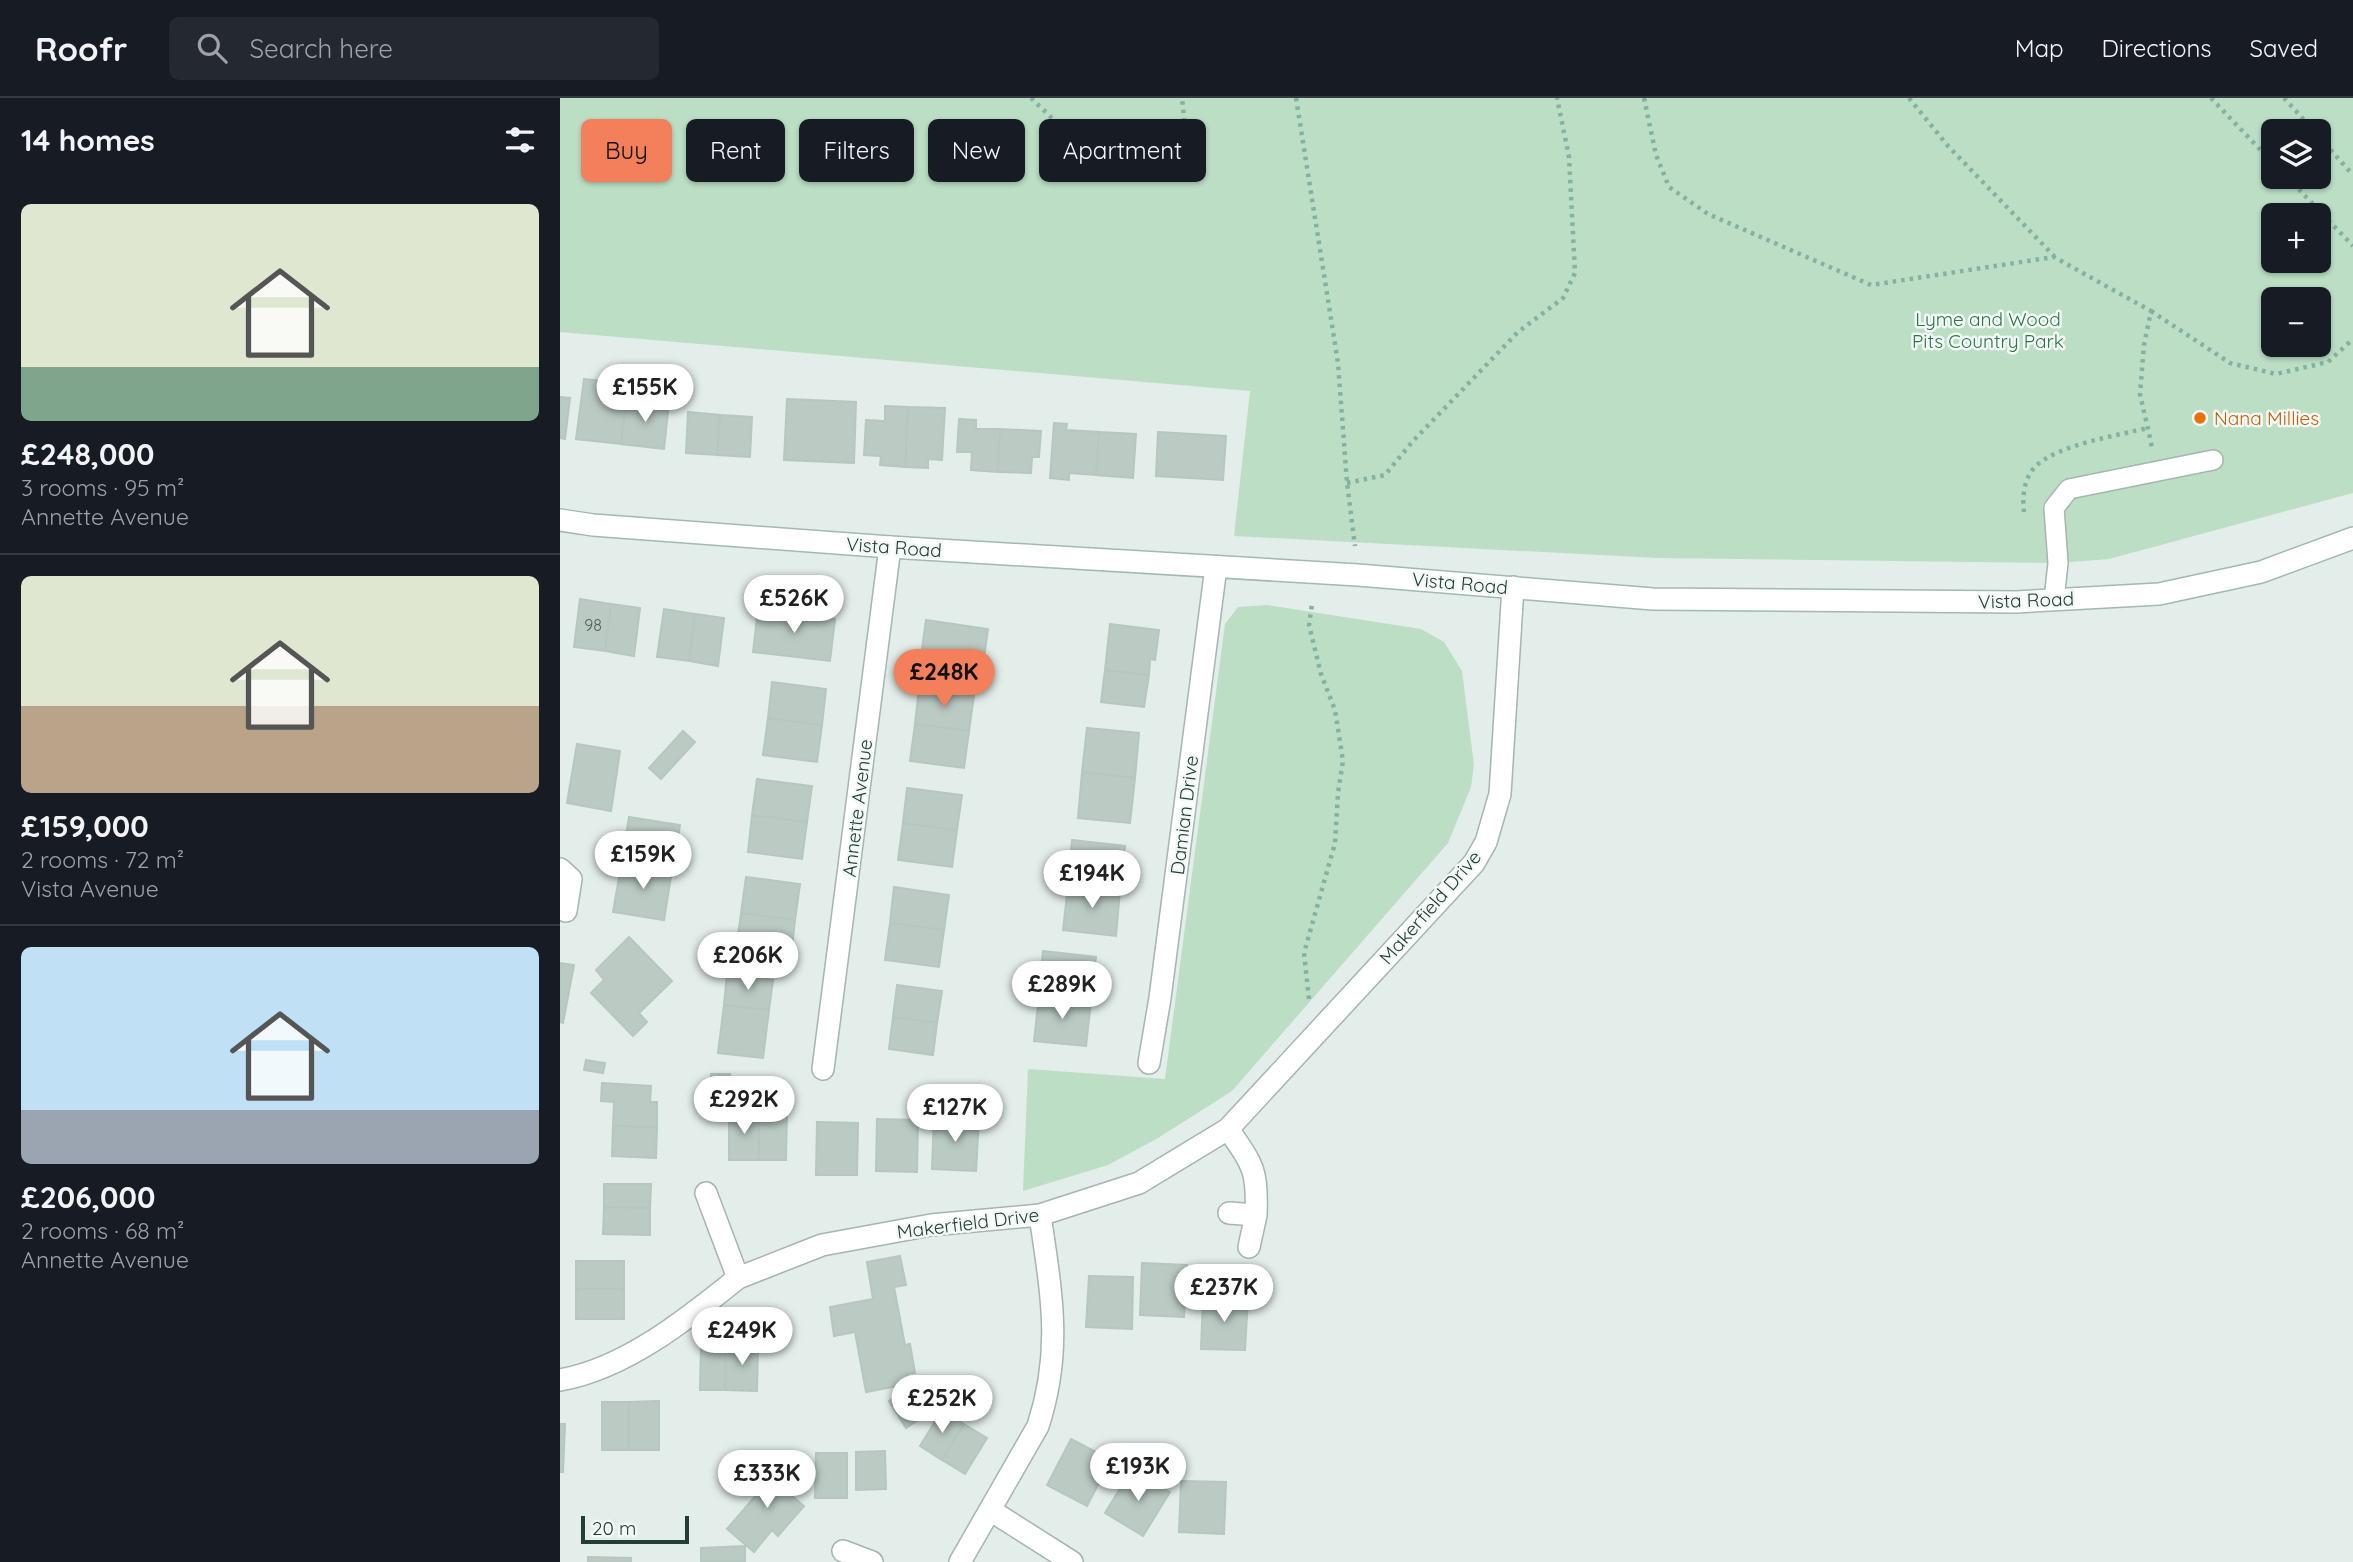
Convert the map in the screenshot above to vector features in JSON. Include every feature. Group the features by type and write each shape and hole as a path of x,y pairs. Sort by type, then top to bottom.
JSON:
{"street":[{"name":"Vista Road","path":"560,520 593,525 890,547 1358,575 1653,598 2016,602 2159,594 2261,572 2353,538"},
{"name":"Annette Avenue","path":"823,1069 890,547"},
{"name":"Damian Drive","path":"1149,1063 1160,998 1216,567"},
{"name":"Makerfield Drive","path":"560,1380 604,1367 667,1332 738,1278 822,1245 931,1225 1040,1215 1139,1183 1228,1129 1474,863 1486,842 1500,794 1513,587"},
{"path":"560,869 571,879 566,911"},
{"path":"1228,1129 1251,1162 1258,1186 1256,1215 1249,1247"},
{"path":"706,1193 738,1278"},
{"path":"1229,1213 1256,1215"},
{"path":"960,1562 1038,1426 1051,1377 1054,1346 1052,1308 1040,1215"},
{"path":"990,1510 1072,1562"},
{"path":"843,1551 872,1562"}],"lane":[{"path":"2054,600 2057,563 2054,508 2069,489 2213,460"}],"path":[{"path":"1031,98 1077,142 1104,155 1164,155 1177,146 1185,127 1182,98"},
{"path":"1296,98 1338,363 1346,483 1358,575"},
{"path":"1346,483 1385,475 1413,441 1518,332 1563,298 1575,273 1569,157 1558,98"},
{"path":"1644,98 1656,155 1669,187 1708,214 1871,285 2054,257"},
{"path":"1909,98 1948,146 2054,257 2151,311 2230,363 2276,374 2328,362 2353,339"},
{"path":"2211,98 2261,150"},
{"path":"2284,98 2303,119"},
{"path":"2331,150 2353,175"},
{"path":"2298,189 2353,246"},
{"path":"2151,311 2144,345 2140,394 2157,471"},
{"path":"1309,1007 1304,953 1335,843 1343,761 1335,710 1321,674 1308,625 1312,604"}],"green space":[{"name":"Lyme and Wood Pits Country Park","path":"560,98 2353,98 2353,493 2109,559 2058,563 1658,558 1234,536 1250,391 560,332"},
{"path":"1267,605 1421,629 1444,642 1462,671 1474,765 1471,787 1448,843 1232,1091 1158,1138 1108,1165 1023,1191 1028,1069 1165,1079 1225,624 1238,607"}],"building":[{"path":"584,379 611,382 610,396 627,398 621,444 576,439"},
{"path":"560,397 570,398 565,439 560,438"},
{"path":"627,398 669,403 664,449 621,444"},
{"path":"787,399 856,402 854,463 784,460"},
{"path":"885,406 908,407 905,467 880,465 881,456 864,455 866,420 885,421"},
{"path":"908,407 945,408 942,460 928,459 928,468 905,467"},
{"path":"688,412 720,415 717,455 686,453"},
{"path":"720,415 752,417 750,457 717,455"},
{"path":"959,419 976,420 976,429 1000,429 998,472 971,470 972,452 957,452"},
{"path":"1054,423 1067,424 1066,430 1099,432 1096,475 1069,473 1069,480 1050,478"},
{"path":"1000,429 1041,431 1039,457 1032,457 1031,473 998,472"},
{"path":"1099,432 1136,434 1133,478 1096,475"},
{"path":"1158,432 1226,436 1223,480 1156,476"},
{"path":"580,599 611,604 605,651 574,647"},
{"path":"611,604 640,608 634,656 605,651"},
{"path":"664,609 695,614 689,661 657,657"},
{"path":"758,609 835,619 830,661 753,652"},
{"path":"695,614 724,618 718,666 689,661"},
{"path":"926,620 988,629 982,672 920,663"},
{"path":"1110,624 1159,630 1155,660 1150,659 1149,675 1105,670"},
{"path":"1105,670 1149,675 1144,707 1101,702"},
{"path":"772,682 826,689 822,725 768,718"},
{"path":"919,688 974,695 969,731 915,724"},
{"path":"768,718 822,725 817,762 763,755"},
{"path":"915,724 969,731 964,768 910,761"},
{"path":"1087,728 1139,733 1135,778 1082,772"},
{"path":"683,731 695,742 661,779 649,768"},
{"path":"577,744 620,751 611,811 567,803"},
{"path":"1082,772 1135,778 1130,823 1078,818"},
{"path":"757,779 812,786 807,822 752,815"},
{"path":"907,788 962,795 957,830 903,823"},
{"path":"752,815 807,822 802,859 748,852"},
{"path":"629,817 680,825 672,870 622,861"},
{"path":"903,823 957,830 952,867 898,860"},
{"path":"1072,840 1125,846 1120,890 1068,885"},
{"path":"622,861 672,870 664,920 613,912"},
{"path":"746,877 800,884 795,920 741,913"},
{"path":"1068,885 1120,890 1116,936 1063,930"},
{"path":"894,887 949,895 944,930 890,923"},
{"path":"741,913 795,920 791,957 736,950"},
{"path":"890,923 944,930 939,967 885,960"},
{"path":"629,937 672,981 639,1013 647,1022 633,1036 591,993 604,980 596,970"},
{"path":"1043,951 1096,957 1091,1001 1039,996"},
{"path":"560,963 574,965 563,1023 560,1022"},
{"path":"727,974 773,980 769,1010 724,1005"},
{"path":"897,985 942,991 937,1023 893,1017"},
{"path":"1039,996 1091,1001 1086,1046 1034,1041"},
{"path":"724,1005 769,1010 763,1058 718,1053"},
{"path":"893,1017 937,1023 933,1055 889,1049"},
{"path":"586,1060 605,1063 603,1073 584,1070"},
{"path":"711,1074 730,1074 729,1107 710,1107"},
{"path":"602,1083 651,1086 650,1102 657,1102 657,1127 613,1126 614,1102 601,1101"},
{"path":"729,1112 759,1112 759,1160 729,1160"},
{"path":"759,1112 787,1112 786,1160 759,1160"},
{"path":"934,1117 979,1119 976,1171 932,1169"},
{"path":"877,1119 918,1120 917,1172 876,1171"},
{"path":"817,1122 858,1123 857,1175 816,1175"},
{"path":"613,1126 657,1127 656,1158 612,1156"},
{"path":"604,1184 651,1184 650,1208 604,1207"},
{"path":"604,1207 650,1208 650,1235 603,1234"},
{"path":"900,1256 906,1285 894,1287 905,1345 910,1344 915,1373 907,1374 909,1384 866,1392 855,1332 834,1336 830,1307 873,1299 867,1262"},
{"path":"576,1261 624,1261 624,1289 576,1289"},
{"path":"1142,1263 1187,1265 1184,1317 1140,1315"},
{"path":"1089,1276 1133,1277 1132,1329 1086,1327"},
{"path":"576,1289 624,1289 624,1319 576,1319"},
{"path":"1203,1297 1248,1299 1245,1350 1201,1349"},
{"path":"726,1343 758,1344 757,1391 725,1390"},
{"path":"701,1347 726,1347 725,1390 700,1390"},
{"path":"919,1381 937,1407 906,1428 889,1401"},
{"path":"659,1401 659,1450 629,1450 629,1402"},
{"path":"602,1402 629,1402 629,1450 602,1450"},
{"path":"942,1410 964,1424 942,1460 920,1446"},
{"path":"560,1424 565,1424 563,1472 560,1472"},
{"path":"964,1424 987,1438 965,1474 942,1460"},
{"path":"1071,1439 1111,1460 1087,1506 1047,1485"},
{"path":"885,1451 886,1489 856,1490 856,1452"},
{"path":"816,1453 847,1453 847,1498 815,1498"},
{"path":"770,1464 798,1488 791,1495 804,1506 778,1536 772,1530 754,1552 727,1529 768,1481 757,1472"},
{"path":"1132,1469 1170,1492 1143,1536 1105,1513"},
{"path":"1181,1481 1226,1482 1224,1534 1179,1532"},
{"path":"745,1546 745,1562 701,1562 701,1548"},
{"path":"588,1557 631,1558 631,1562 588,1562"}],"place":[{"name":"Nana Millies","path":"2200,418"}]}
